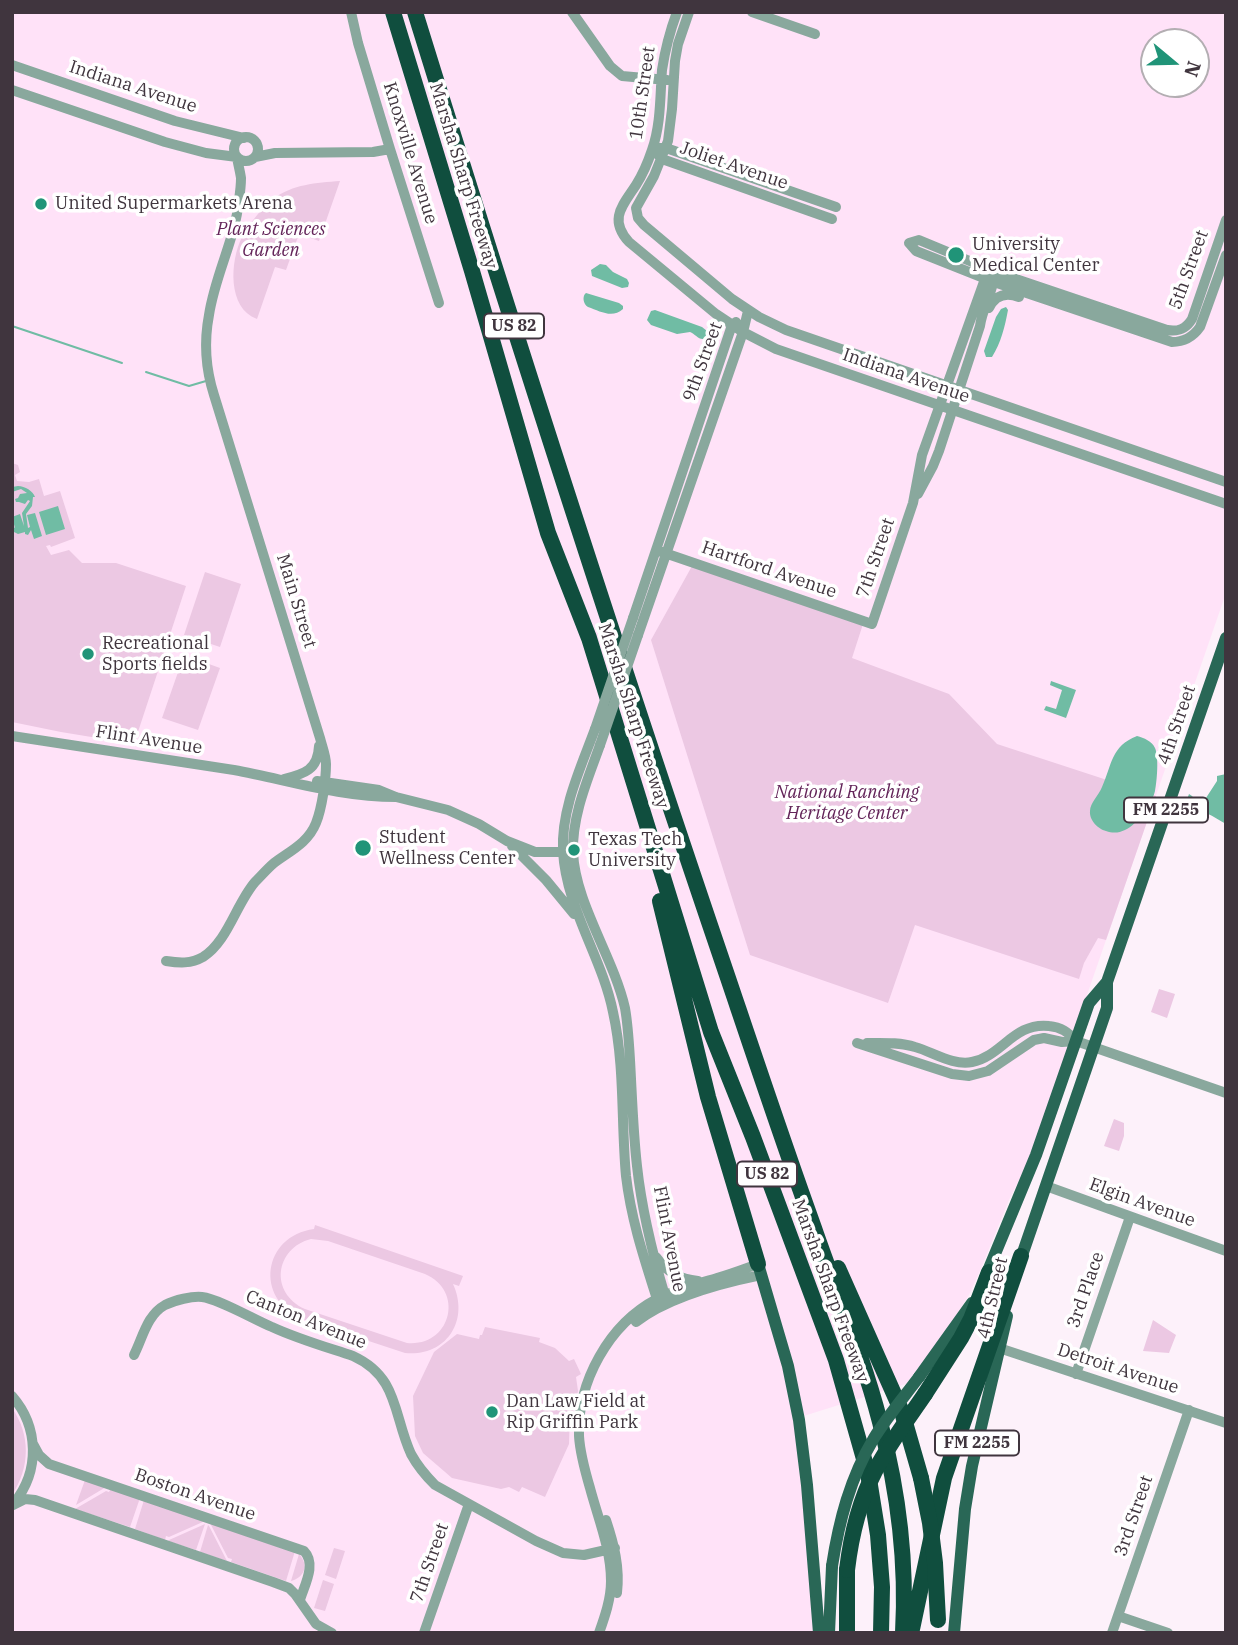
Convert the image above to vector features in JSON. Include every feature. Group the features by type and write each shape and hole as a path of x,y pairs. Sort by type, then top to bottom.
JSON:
{"highway":[{"name":"Marsha Sharp Freeway","path":"393,12 548,533 589,638 710,1032 758,1150 836,1360 852,1412 868,1473 878,1535 882,1587 881,1633"},
{"name":"Marsha Sharp Freeway","path":"415,12 670,808 879,1420 893,1480 901,1540 904,1633"},
{"path":"615,723 615,743 641,828 708,1097 759,1270"},
{"path":"790,1161 902,1412 918,1466 930,1523 938,1627"},
{"path":"911,1633 944,1478 1021,1256"},
{"path":"847,1633 840,1568 850,1549 859,1510 889,1447 961,1338 989,1272"}],"main road":[{"name":"4th Street","path":"954,1633 965,1509 972,1466 1021,1256 1107,1008 1107,982 1226,638"},
{"name":"4th Street","path":"989,1272 1036,1155 1089,1003 1107,982"},
{"path":"759,1270 788,1366 799,1420 820,1633"},
{"name":"FM 2255","path":"829,1633 840,1568 838,1531 848,1491 859,1466 875,1436 970,1307 989,1272"}],"street":[{"name":"Knoxville Avenue","path":"351,12 390,149 439,303"},
{"path":"572,12 610,66 622,76 668,80"},
{"name":"10th Street","path":"636,212 637,204 664,154 672,118 666,48 677,12"},
{"name":"10th Street","path":"619,214 621,206 643,173 653,149 668,80 689,12"},
{"path":"752,12 815,34"},
{"name":"Indiana Avenue","path":"12,65 175,121 249,139 275,153"},
{"path":"12,90 185,148 237,157 245,161 275,153 373,152 390,149"},
{"path":"237,157 234,152 235,145 249,139 257,150 253,158"},
{"name":"Joliet Avenue","path":"653,149 832,219"},
{"name":"Joliet Avenue","path":"664,154 836,207"},
{"name":"Main Street","path":"166,961 186,963 209,952 226,931 238,906 256,881 273,864 299,847 311,833 318,816 326,762 214,396 207,362 209,315 234,230 241,180 237,157"},
{"name":"Main Street","path":"241,180 253,158"},
{"name":"Indiana Avenue","path":"636,212 639,221 718,289 748,311 792,332 1226,482"},
{"name":"Indiana Avenue","path":"619,214 621,232 629,242 732,325 776,349 1226,504"},
{"name":"5th Street","path":"1226,220 1224,238 1185,334 1195,334 1202,324 1226,255"},
{"path":"914,242 1033,296 1167,341 1176,342 1185,334"},
{"path":"991,277 1185,334"},
{"name":"7th Street","path":"913,503 933,467 980,326 991,277"},
{"name":"7th Street","path":"872,624 913,503 922,455 946,386 991,277"},
{"path":"980,326 992,302 998,297 1010,294 1022,298 1033,296"},
{"name":"9th Street","path":"568,852 577,812 638,635 732,325 748,311"},
{"name":"9th Street","path":"568,852 564,830 570,800 633,618 661,552 743,332 748,311"},
{"name":"Hartford Avenue","path":"661,552 872,624"},
{"path":"281,779 298,775 312,767 318,757 319,734"},
{"name":"Flint Avenue","path":"12,736 281,779 379,790 448,810 507,841 535,852 568,852"},
{"path":"12,742 40,740"},
{"name":"Flint Avenue","path":"507,841 546,880 584,928"},
{"name":"Flint Avenue","path":"568,852 571,893 608,992 614,1016 621,1076 626,1170 636,1232 662,1300"},
{"name":"Flint Avenue","path":"568,852 582,895 621,992 626,1016 643,1215 662,1300"},
{"path":"1076,1041 1066,1030 1042,1025 1032,1026 987,1056 967,1063 911,1045 857,1043 952,1074 969,1076 988,1071 1034,1040 1044,1038 1062,1042 1076,1041 1226,1093"},
{"name":"Elgin Avenue","path":"1046,1186 1226,1251"},
{"name":"3rd Place","path":"1076,1374 1130,1217"},
{"path":"653,1254 674,1275 704,1282"},
{"path":"607,1633 614,1612 618,1566 584,1469 579,1436 581,1406 594,1366 609,1341 631,1317 704,1282 759,1270"},
{"path":"662,1300 710,1289 759,1270"},
{"name":"Canton Avenue","path":"134,1354 144,1331 160,1309 170,1303 199,1297 218,1302 277,1330 354,1356 375,1370 388,1386 412,1455 435,1485 563,1553 577,1555 611,1549"},
{"name":"Detroit Avenue","path":"999,1348 1226,1423"},
{"path":"12,1396 26,1416 33,1444 33,1462 29,1478 13,1505"},
{"name":"3rd Street","path":"1112,1633 1189,1410"},
{"name":"Boston Avenue","path":"33,1444 39,1455 49,1464 304,1551 309,1556 310,1566 300,1601"},
{"path":"13,1505 24,1499 35,1500 289,1588 310,1617 332,1633"},
{"name":"7th Street","path":"424,1633 468,1504"},
{"path":"600,1633 607,1611 611,1581 611,1549"},
{"path":"1118,1616 1168,1633"}],"shaded area":[{"name":"Texas Tech University","path":"12,12 1226,12 1226,593 1032,1154 1009,1200 969,1295 945,1333 906,1384 794,1419 817,1633 12,1633"},
{"path":"600,264 627,279 628,287 622,288 592,276 591,270"},
{"path":"586,293 619,303 623,309 610,314 588,307 584,300"},
{"path":"1006,307 1008,310 1000,340 992,357 986,357 984,351 996,317 1001,309"},
{"path":"655,310 702,327 707,331 708,337 700,339 690,332 677,334 651,325 647,320 651,311"},
{"path":"18,486 31,491 35,497 26,514 28,528 27,515 35,513 42,536 34,539 31,530 28,535 25,532 18,534 12,531 12,526 15,528 12,517 20,514 24,526 22,513 30,501 25,504 16,502 15,499 20,494 27,493 21,489 12,492 12,487"},
{"path":"58,506 65,529 46,535 39,512"},
{"path":"1051,681 1076,690 1066,718 1044,710 1046,706 1056,709 1062,690 1050,685"},
{"path":"1137,736 1150,742 1155,748 1155,793 1141,816 1126,830 1113,833 1106,831 1093,821 1090,808 1101,790 1117,751 1128,740"},
{"path":"1226,774 1226,824 1203,811 1187,808 1185,805 1189,794 1197,802 1204,801 1217,781 1217,776"}],"green space":[{"name":"Plant Sciences Garden","path":"340,181 319,241 299,234 286,270 275,267 257,319 247,313 236,295 234,271 238,247 248,227 265,206 289,190 305,185"},
{"name":"Recreational Sports fields","path":"12,463 18,465 20,472 15,475 17,481 39,479 44,496 60,491 75,538 51,547 46,546 51,555 69,550 82,563 116,563 186,586 134,744 12,722"},
{"name":"National Ranching Heritage Center","path":"692,566 863,624 852,658 949,694 997,744 1156,796 1106,940 1098,938 1084,963 1079,979 915,925 888,1003 750,955 651,640"},
{"path":"205,572 241,584 220,647 184,635"},
{"path":"184,655 220,668 198,730 162,718"},
{"path":"1159,989 1175,994 1167,1018 1151,1012"},
{"path":"1114,1119 1124,1123 1124,1136 1119,1151 1104,1146"},
{"path":"315,1225 463,1276 459,1286 453,1284 458,1298 458,1311 451,1334 443,1343 432,1349 420,1353 405,1353 302,1319 287,1309 276,1297 271,1283 275,1255 284,1243 297,1234 314,1229","holes":["311,1239 328,1241 425,1274 438,1282 448,1304 448,1316 443,1327 422,1342 407,1343 305,1309 293,1302 282,1282 284,1261 290,1251 299,1244"]},
{"path":"1153,1320 1176,1335 1169,1353 1143,1351"},
{"name":"Dan Law Field at Rip Griffin Park","path":"485,1327 540,1338 539,1342 555,1348 569,1361 574,1359 581,1374 576,1377 578,1391 574,1413 570,1412 569,1444 545,1497 522,1487 519,1492 509,1487 501,1489 452,1478 423,1453 415,1436 413,1396 434,1352 457,1334 479,1339"},
{"path":"12,1408 23,1429 26,1452 22,1474 12,1495"},
{"path":"85,1480 106,1487 76,1505"},
{"path":"111,1488 140,1498 130,1527 75,1509 106,1491 109,1492"},
{"path":"144,1500 205,1521 166,1536 165,1540 135,1529"},
{"path":"210,1523 295,1551 286,1581 231,1562 232,1559 228,1558"},
{"path":"205,1524 196,1550 168,1541 169,1540"},
{"path":"209,1526 227,1561 200,1552"},
{"path":"334,1548 345,1551 336,1579 325,1575"},
{"path":"299,1554 304,1562 304,1570 300,1577 291,1581"},
{"path":"323,1580 334,1584 325,1611 314,1608"}],"waterway":[{"path":"12,326 122,363"},
{"path":"146,372 189,386 206,381"}],"place":[{"name":"United Supermarkets Arena","path":"41,204"},
{"name":"University Medical Center","path":"956,255"},
{"name":"Recreational Sports fields","path":"88,654"},
{"name":"Student Wellness Center","path":"363,848"},
{"name":"Texas Tech University","path":"574,850"},
{"name":"Dan Law Field at Rip Griffin Park","path":"492,1412"}]}
